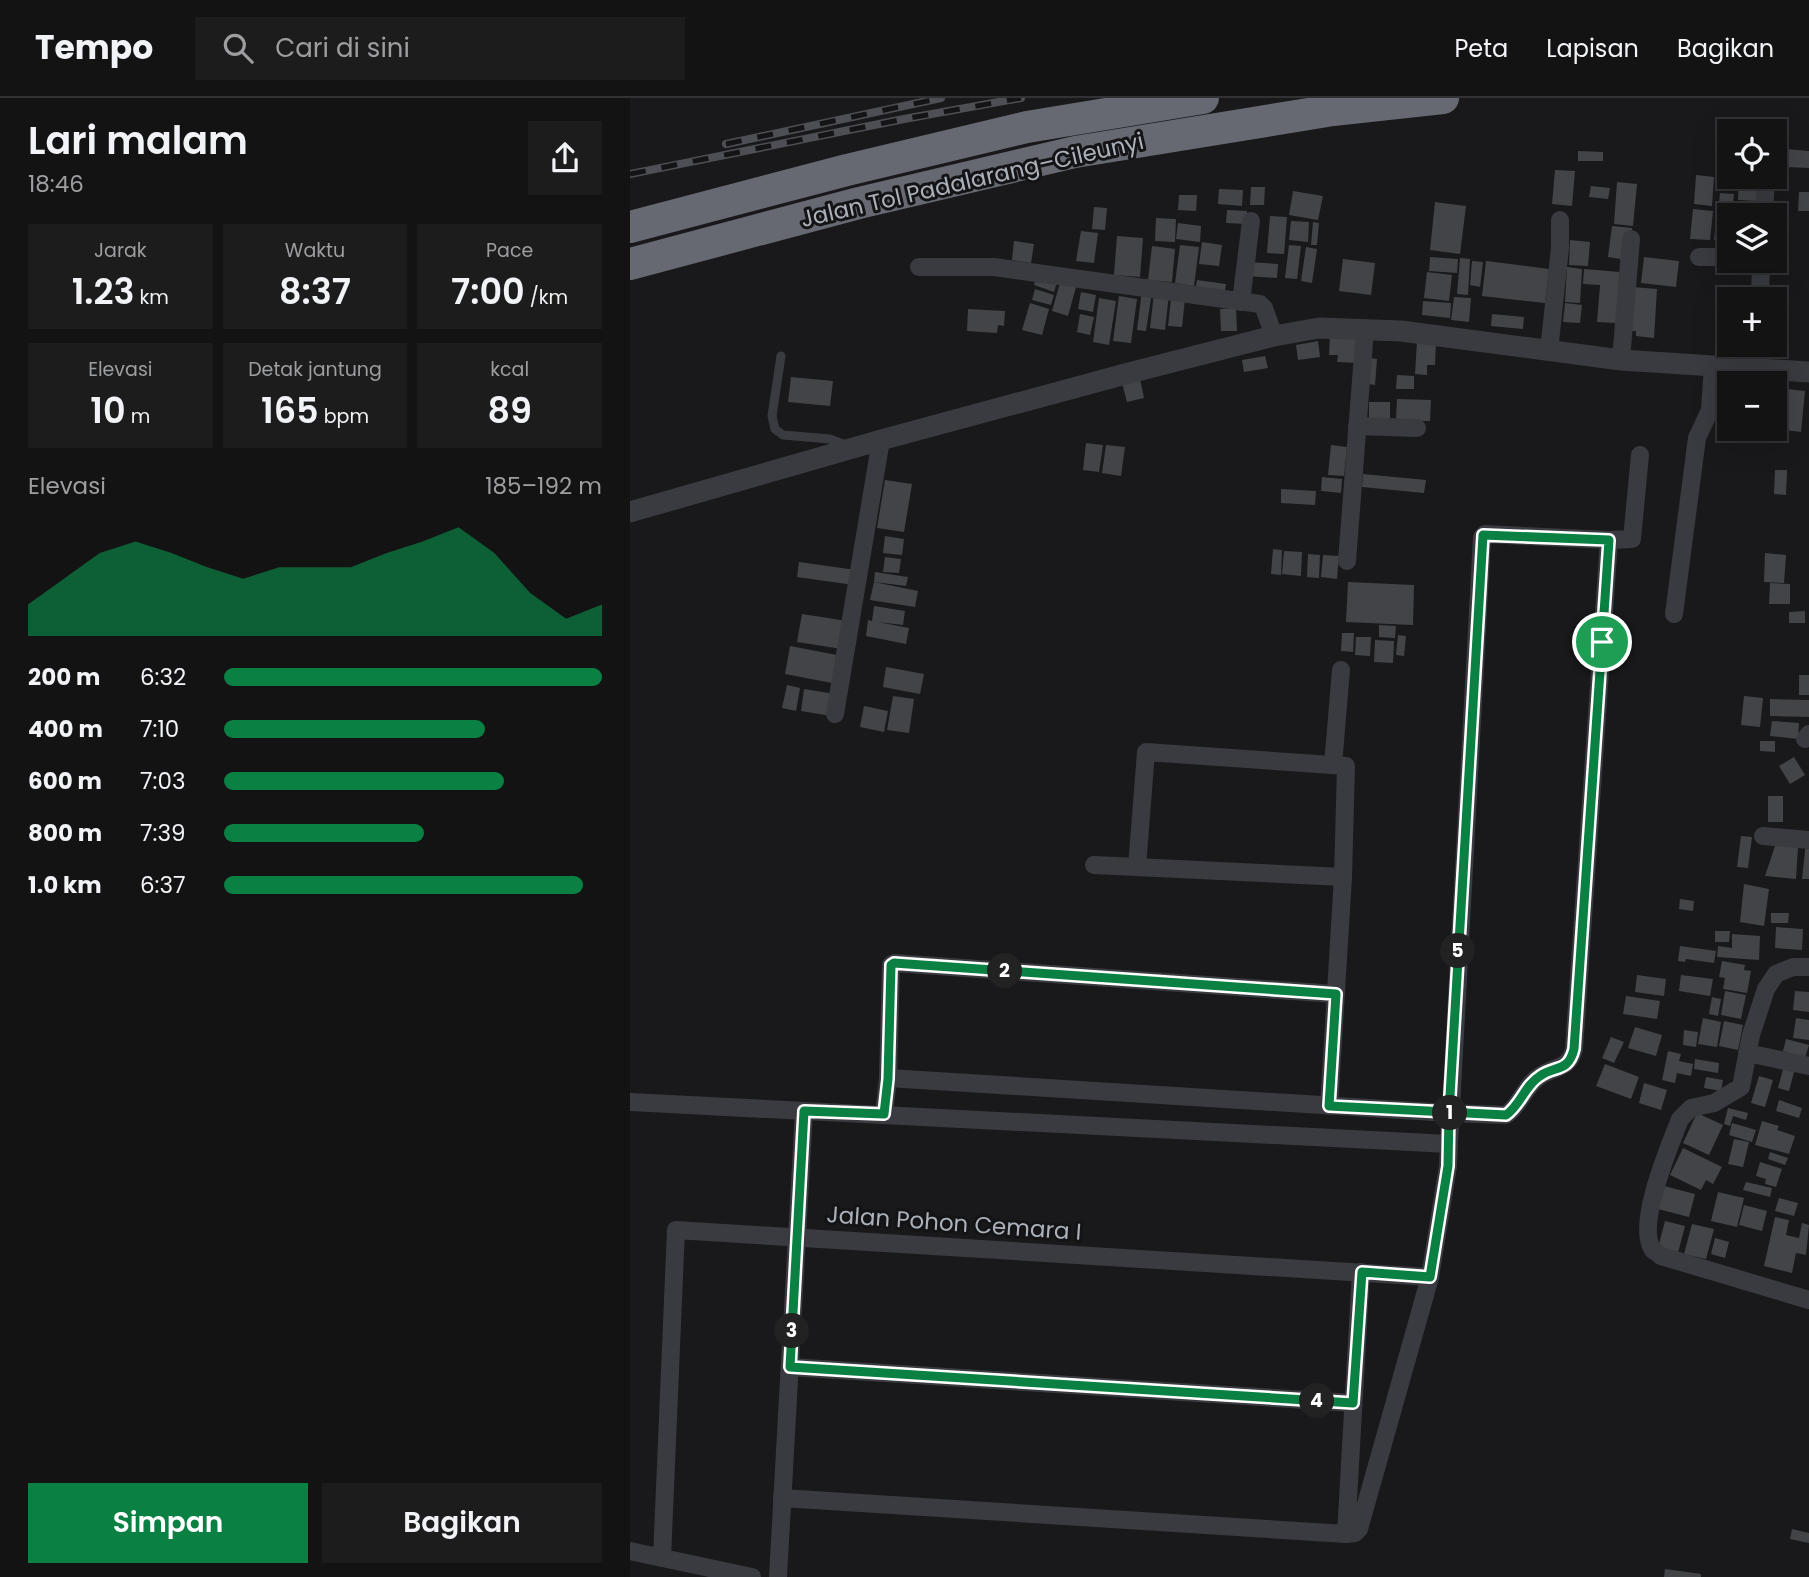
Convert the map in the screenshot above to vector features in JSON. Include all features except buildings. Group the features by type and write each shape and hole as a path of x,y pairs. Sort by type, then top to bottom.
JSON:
{"highway":[{"name":"Jalan Tol Padalarang–Cileunyi","path":"630,227 847,170 1027,127 1203,98"},
{"name":"Jalan Tol Padalarang–Cileunyi","path":"630,264 859,203 1075,152 1333,110 1443,98"}],"street":[{"path":"1549,351 1560,248 1560,220"},
{"path":"1241,302 1251,221"},
{"path":"1621,359 1631,239"},
{"path":"1699,257 1717,257"},
{"path":"919,267 994,267 1260,304 1274,336"},
{"path":"630,512 881,440 1274,336 1319,328 1401,331 1621,359 1809,372"},
{"path":"1348,561 1365,329"},
{"path":"1757,357 1757,368"},
{"path":"1674,614 1697,438 1710,410 1713,365"},
{"path":"1357,426 1417,428"},
{"path":"835,714 881,440"},
{"path":"782,1498 1346,1534 1355,1533 1359,1529 1430,1277 1448,1166 1482,537 1485,534 1632,539 1640,455"},
{"path":"888,1079 1449,1113 1506,1115 1512,1112 1520,1097 1539,1076 1566,1066 1572,1058 1609,540"},
{"path":"1333,765 1340,670"},
{"path":"1138,867 1146,752 1346,766 1343,877 1329,1106"},
{"path":"1763,836 1809,840"},
{"path":"1094,865 1343,877"},
{"path":"884,1114 888,1079 891,965 894,963 1336,994"},
{"path":"1809,967 1793,967 1776,974 1766,989 1747,1053 1741,1087 1714,1103 1691,1108 1681,1119 1647,1216 1649,1239 1653,1250 1661,1256 1809,1300"},
{"path":"1747,1053 1809,1066"},
{"path":"630,1102 1449,1144"},
{"path":"778,1577 804,1111"},
{"name":"Jalan Pohon Cemara I","path":"662,1558 676,1230 1430,1277"},
{"path":"1346,1534 1362,1272"},
{"path":"790,1367 1353,1403"},
{"path":"630,1551 752,1577"}],"lane":[{"path":"781,356 772,416 775,429 783,435 830,439 852,448"}],"railway":[{"path":"726,144 941,98"},
{"path":"630,174 1021,98"}],"route":[{"path":"1602,642 1574,1049 1566,1066 1539,1076 1520,1097 1512,1112 1506,1115 1449,1113 1329,1106 1336,994 894,963 891,965 888,1079 884,1114 804,1111 790,1367 1353,1403 1362,1272 1430,1277 1448,1166 1449,1113 1483,535 1609,540 1602,642"}]}
